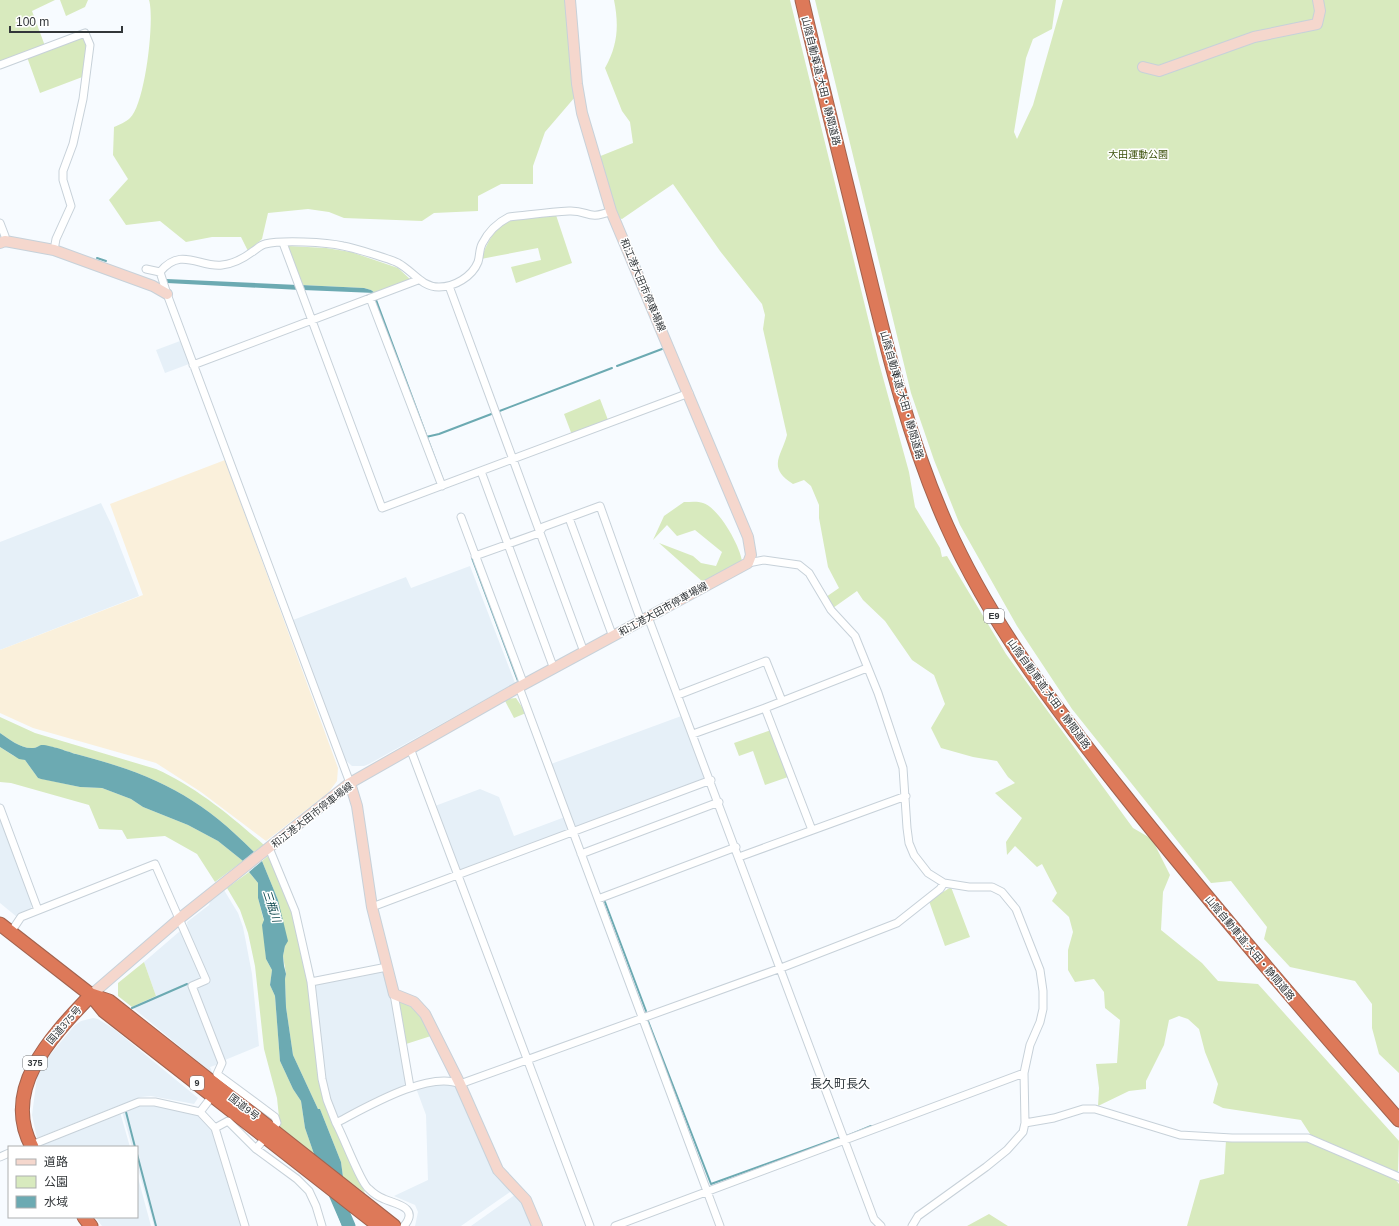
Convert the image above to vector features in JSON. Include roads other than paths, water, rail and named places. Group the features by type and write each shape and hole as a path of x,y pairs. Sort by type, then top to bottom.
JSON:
{"highway":[{"name":"山陰自動車道;大田・静間道路","path":"802,0 875,299 905,414 936,500 972,579 1001,629 1035,678 1142,817 1273,976 1399,1120"},
{"name":"国道9号","path":"0,924 91,995 109,1001 216,1091 269,1133 305,1168 381,1222 394,1226"},
{"name":"国道375号","path":"30,1146 23,1118 23,1102 29,1074 43,1050 61,1026 91,995"},
{"name":"国道9号","path":"269,1133 292,1145 381,1222"},
{"path":"85,1218 91,1226"}],"main road":[{"name":"和江港大田市停車場線","path":"91,995 179,919 350,783 522,686 554,670 584,652 748,563 750,555 748,537 611,211 588,141 577,84 570,0"},
{"path":"1143,67 1159,71 1254,37 1317,24 1320,11 1318,0"},
{"path":"2,242 55,246 153,286 167,294"},
{"path":"350,783 357,806 372,907 394,994 414,1002 426,1014 460,1084 498,1170 526,1200 537,1226"}],"street":[{"path":"0,65 85,33 90,45 82,107 73,144 63,171 63,180 71,206 55,246"},
{"path":"160,272 165,267 178,260 191,260 210,265 222,265 236,261 264,244 283,243 344,246 398,264 418,280 430,287 449,286 461,280 470,273 478,263 481,245 500,222 509,218 570,211 580,212 592,217 611,211"},
{"path":"0,223 5,236 2,242"},
{"path":"283,243 382,508 688,393"},
{"path":"146,269 160,272"},
{"path":"160,272 193,365 350,783"},
{"path":"193,365 418,280"},
{"path":"449,286 584,652"},
{"path":"370,298 442,486"},
{"path":"482,474 554,670"},
{"path":"475,556 539,533 543,527 600,506 645,619 678,695 711,780 874,1219 881,1226"},
{"path":"461,517 581,854 720,1226"},
{"path":"568,518 613,637"},
{"path":"748,563 764,560 799,565 809,573 831,610 855,636 878,693 903,768 907,828 909,843 914,855 928,873 944,883 969,887 992,887 1002,892 1016,909 1040,970 1043,991 1040,1022 1030,1045 1024,1073 1025,1123 1023,1132 1007,1150 918,1216 912,1226"},
{"path":"678,695 766,661 782,701"},
{"path":"693,734 765,708 867,668"},
{"path":"765,708 812,830"},
{"path":"410,748 590,1226"},
{"path":"372,907 711,780"},
{"path":"739,857 906,796"},
{"path":"581,854 719,802"},
{"path":"0,808 38,910"},
{"path":"598,899 736,847"},
{"path":"266,850 295,911 311,982 322,1079 327,1100 336,1123 367,1188 384,1199 402,1204 406,1208 408,1216 404,1226"},
{"path":"11,932 21,917 155,864 206,980 192,986 222,1063 217,1074 275,1117 277,1123 256,1149"},
{"path":"336,1123 410,1087 453,1081 460,1084 781,968 897,923 940,890 944,883"},
{"path":"311,982 387,967"},
{"path":"394,994 410,1087"},
{"path":"615,1226 1024,1073"},
{"path":"200,1112 216,1091"},
{"path":"32,1146 139,1102 154,1102 200,1112 215,1128 245,1226"},
{"path":"1025,1123 1054,1118 1083,1109 1095,1109 1180,1136 1308,1138 1399,1177"},
{"path":"215,1128 228,1121 256,1149 297,1180 309,1192 316,1206 322,1226"}],"water":[{"path":"166,279 298,285 300,290 167,283"},
{"path":"301,285 364,288 375,293 303,290"},
{"path":"376,297 445,483 441,482 373,298"},
{"path":"474,557 519,679 517,681 471,558"},
{"path":"0,733 24,747 34,748 44,745 53,747 128,770 173,789 213,815 254,852 243,861 218,841 188,825 143,807 131,799 102,788 80,787 38,778 25,760 19,759 0,747"},
{"path":"262,861 278,900 288,941 285,946 283,956 286,974 286,1007 293,1055 318,1109 320,1109 341,1162 343,1177 314,1154 305,1128 301,1101 293,1089 280,1061 275,996 270,985 272,970 266,959 262,925 264,920 258,898 258,883 249,872"},
{"path":"332,1200 347,1211 354,1226 342,1226"}],"waterway":[{"path":"97,258 106,261"},
{"path":"617,366 662,349"},
{"path":"497,412 612,368"},
{"path":"426,437 439,434 494,413"},
{"path":"605,902 646,1011"},
{"path":"132,1008 187,984"},
{"path":"648,1021 711,1184 841,1137"},
{"path":"126,1112 135,1146"},
{"path":"847,1136 871,1126"},
{"path":"138,1158 156,1226"},
{"name":"三瓶川","path":"332,1187 349,1226"}],"district":[{"name":"長久町長久","path":"840,1084"}],"park label":[{"name":"大田運動公園","path":"1138,154"}]}
